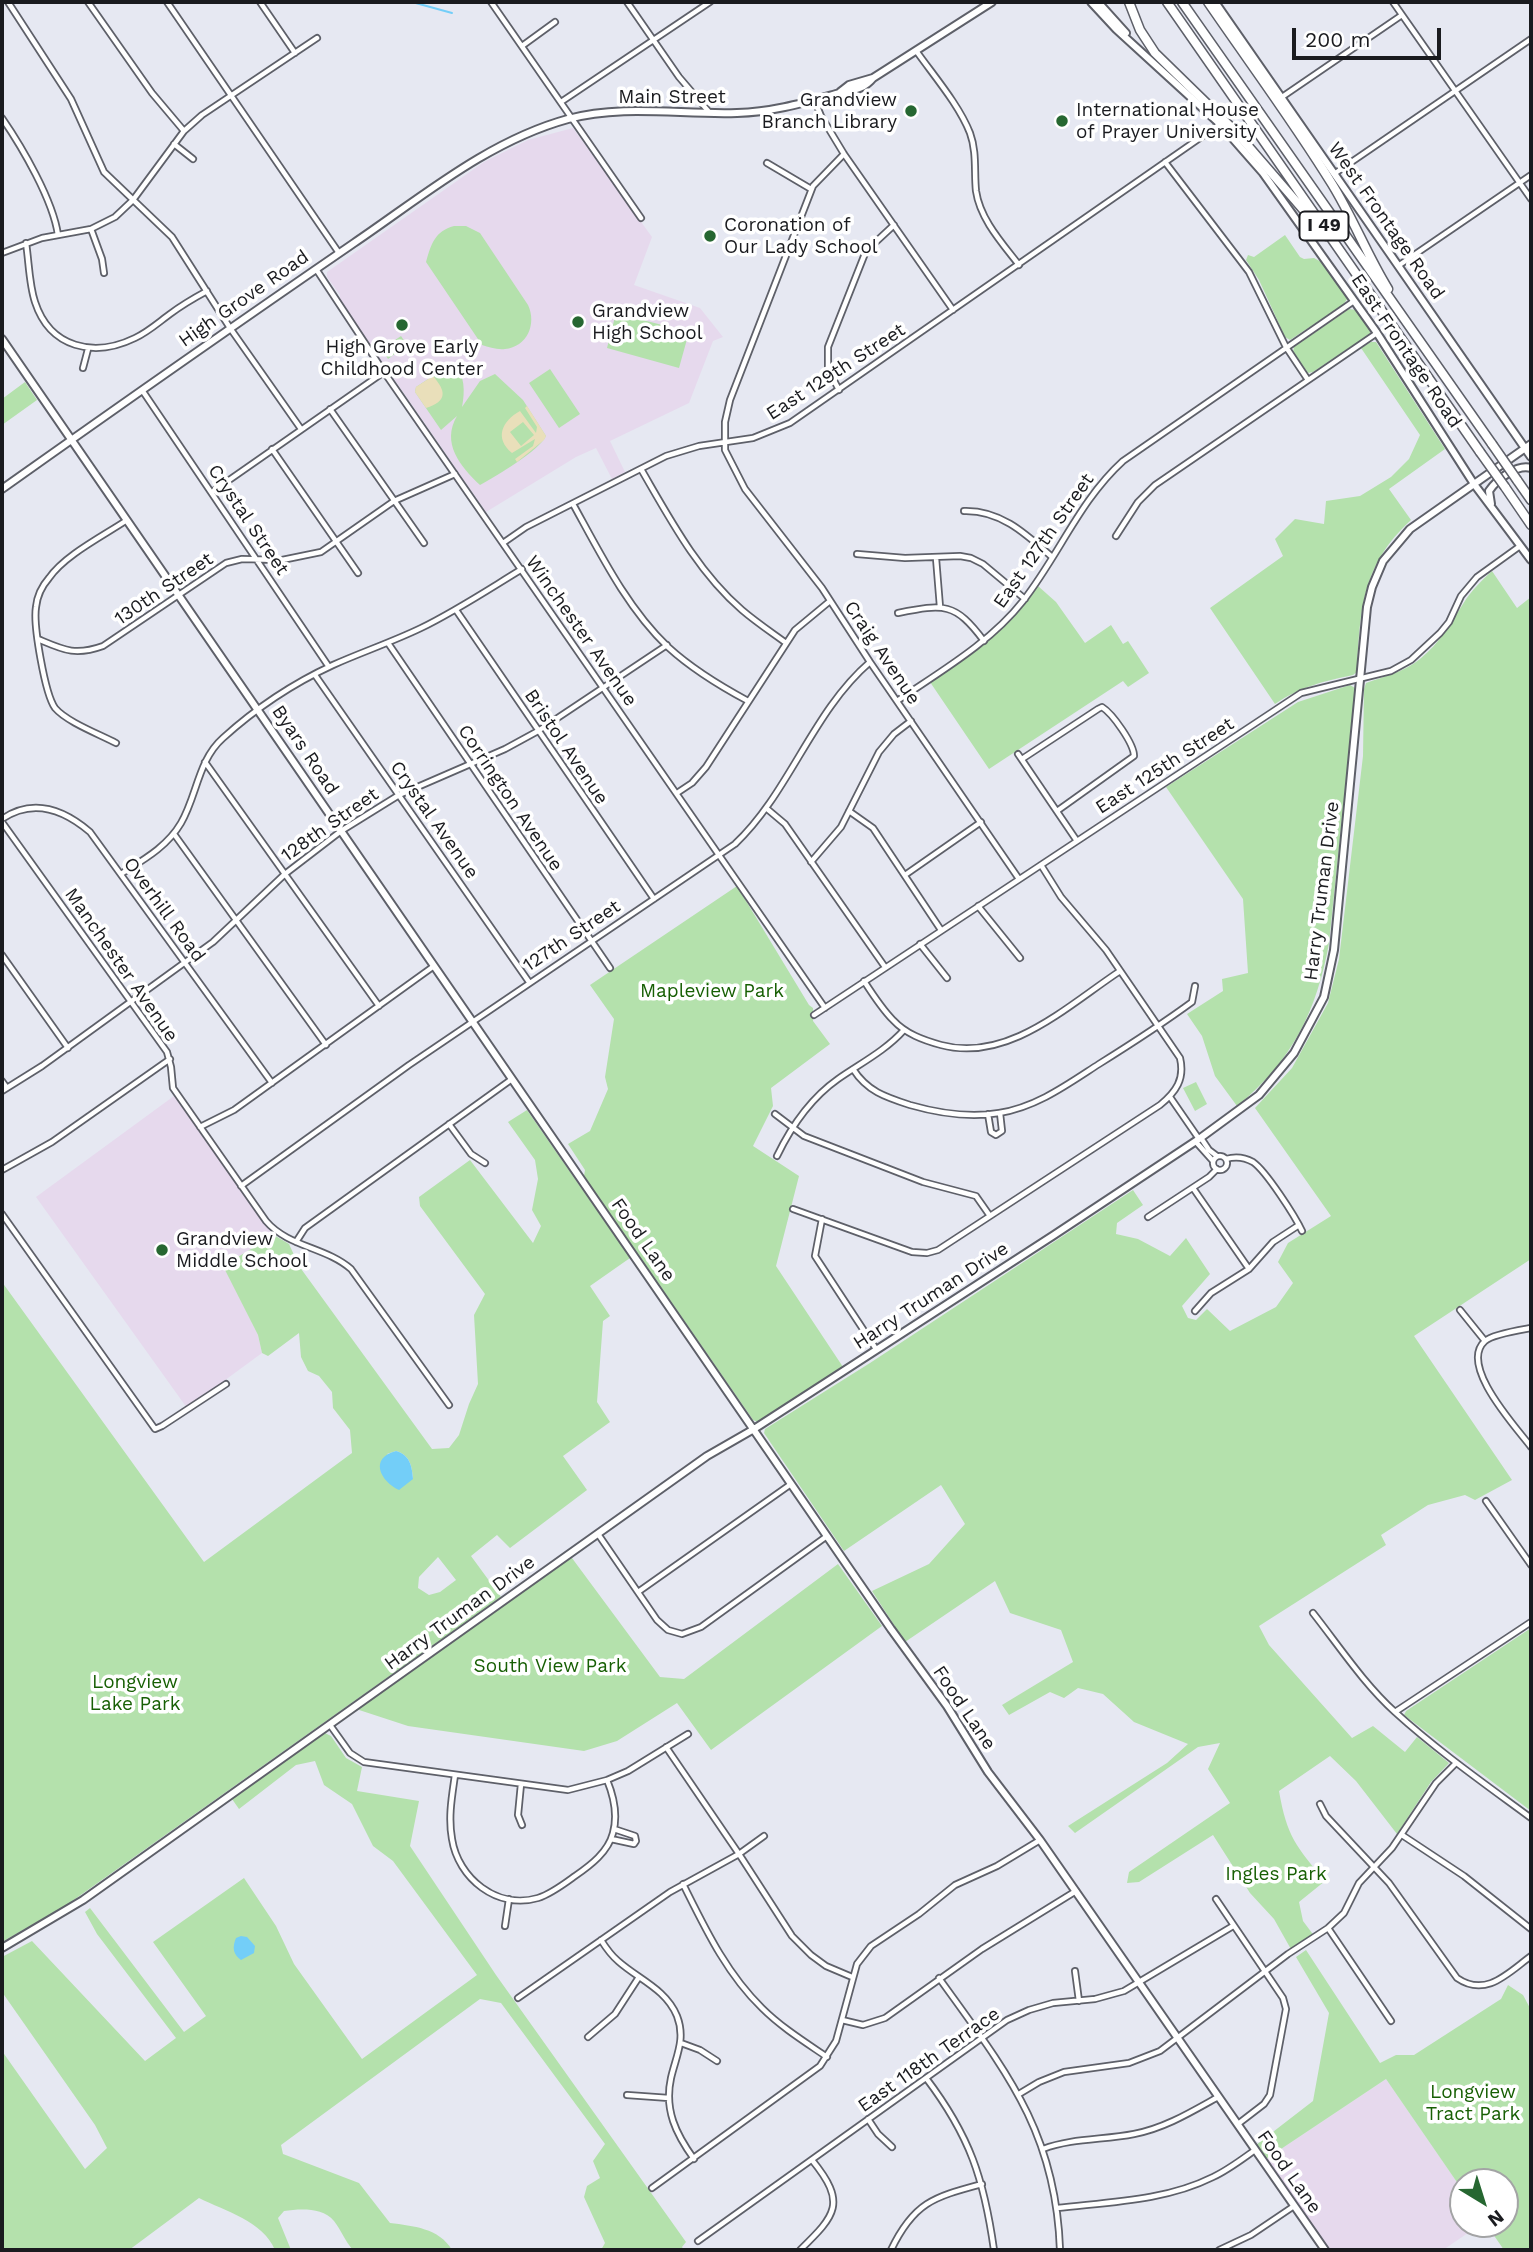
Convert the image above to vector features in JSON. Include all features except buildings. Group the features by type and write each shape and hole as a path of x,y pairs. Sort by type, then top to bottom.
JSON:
{"highway":[{"path":"1129,2 1140,30 1155,53 1236,132 1345,256"},
{"name":"I 49","path":"1167,2 1531,525"},
{"name":"I 49","path":"1182,2 1531,500"},
{"path":"1208,2 1333,185 1372,263 1390,292 1391,302"}],"street":[{"path":"8,2 71,99 104,172 172,237 230,328 301,429"},
{"path":"88,2 152,93 184,131"},
{"path":"167,2 340,253"},
{"path":"260,2 295,53"},
{"path":"491,2 641,218"},
{"path":"627,2 709,113"},
{"path":"561,102 710,2"},
{"name":"Main Street","path":"508,142 570,118 624,111 757,112 815,101 839,93 850,93 867,85 873,78 992,2"},
{"name":"East Frontage Road","path":"1097,2 1133,43 1220,124 1278,192 1377,333 1474,484 1531,560"},
{"name":"West Frontage Road","path":"1215,2 1398,266 1529,446 1531,457"},
{"path":"1393,2 1531,200"},
{"path":"1282,97 1402,15"},
{"path":"522,46 555,22"},
{"path":"2,253 26,243 91,229 115,217 133,200 184,131 202,115 317,38"},
{"path":"1334,174 1531,38"},
{"path":"917,52 968,127 974,148 976,192 980,207 1019,265"},
{"path":"815,101 821,116 845,154 953,310"},
{"path":"2,118 25,156 51,209 58,235"},
{"name":"East 129th Street","path":"503,543 526,527 681,451 753,438 778,429 839,390 1220,124"},
{"name":"High Grove Road","path":"2,488 481,156 508,142"},
{"path":"174,144 194,159"},
{"path":"725,443 725,422 730,400 811,190 825,172 845,154"},
{"path":"1165,162 1249,272 1286,347 1308,380"},
{"path":"767,163 811,190"},
{"path":"1398,266 1531,175"},
{"path":"839,390 828,369 828,347 866,251 894,225"},
{"path":"91,229 104,273"},
{"path":"26,243 34,300 41,316 62,338 88,349 111,347 138,337 206,290"},
{"name":"Winchester Avenue","path":"316,269 384,372 825,1008"},
{"path":"1286,347 1355,301"},
{"path":"1116,536 1138,502 1155,485 1377,333"},
{"name":"Byars Road","path":"2,339 582,1179"},
{"name":"East 127th Street","path":"897,701 984,640 1009,617 1025,599 1097,488 1110,473 1286,347"},
{"path":"83,368 88,349"},
{"path":"212,492 384,372"},
{"name":"Crystal Street","path":"142,390 329,667"},
{"path":"330,409 424,543"},
{"name":"Craig Avenue","path":"725,443 731,464 745,489 830,601 1019,879"},
{"name":"Harry Truman Drive","path":"2,1948 82,1900 707,1456 877,1350 1199,1140 1259,1095 1294,1053 1324,997 1334,950 1367,607 1372,587 1383,561 1410,529 1529,446"},
{"path":"272,449 358,573"},
{"path":"1492,506 1489,491 1493,485 1518,468 1531,468"},
{"path":"641,469 678,534 705,571 742,610 786,643"},
{"name":"130th Street","path":"38,639 68,651 93,649 115,639 226,563 242,559 282,560 315,554 337,543 394,501 455,474"},
{"path":"572,504 613,577 667,645 708,678 748,701"},
{"path":"964,511 975,511 1011,522 1052,557"},
{"path":"116,743 63,715 55,707 48,695 35,621 36,606 49,577 62,564 128,519"},
{"name":"East 125th Street","path":"814,1015 1301,694 1391,671 1411,660 1427,647 1449,622 1461,596 1477,577 1521,545"},
{"path":"857,554 905,558 971,558 983,564 1025,599"},
{"path":"936,558 940,607"},
{"path":"121,874 155,852 174,834 189,807 205,762 221,739 258,710 329,667 388,643 456,610 521,570"},
{"path":"677,793 692,783 706,767 803,621 830,601"},
{"path":"898,613 940,607 965,617 984,640"},
{"name":"Bristol Avenue","path":"456,610 654,899"},
{"name":"Corrington Avenue","path":"388,643 610,968"},
{"name":"128th Street","path":"4,1089 68,1048 185,963 237,921 285,874 341,831 399,795 470,765 538,731 667,645"},
{"name":"127th Street","path":"242,1186 529,982 719,855 748,831 766,808 842,690 870,662"},
{"name":"Crystal Avenue","path":"315,675 529,982"},
{"path":"1057,811 1134,756 1133,748 1102,707 1020,757 1077,841"},
{"path":"811,862 834,838 878,752 894,734 911,721"},
{"path":"205,762 379,1006"},
{"name":"Overhill Road","path":"2,821 15,811 42,807 64,814 90,832 272,1083"},
{"path":"766,808 785,824 885,967"},
{"path":"849,811 873,828 941,930"},
{"name":"Manchester Avenue","path":"2,821 170,1059 173,1088 273,1229 281,1236 334,1257 351,1269 449,1405"},
{"path":"905,875 981,822"},
{"path":"174,834 326,1045"},
{"path":"793,1209 912,1252 927,1253 938,1250 1170,1097 1180,1084 1183,1068 1180,1058 1090,929 1061,897 1041,865"},
{"path":"978,906 1020,958"},
{"path":"920,944 947,978"},
{"path":"2,955 68,1048"},
{"path":"200,1127 234,1110 435,966"},
{"path":"864,981 884,1010 904,1030 927,1042 951,1048 976,1049 1001,1044 1026,1034 1120,971"},
{"path":"853,1069 865,1086 883,1097 943,1113 1000,1113 1054,1093 1158,1026 1192,1002 1195,986"},
{"path":"778,1156 793,1129 821,1093 886,1048 904,1030"},
{"path":"2,1170 52,1142 170,1059"},
{"path":"296,1242 304,1228 512,1078"},
{"path":"2,1081 4,1089"},
{"path":"1170,1097 1215,1159 1217,1169"},
{"path":"988,1114 990,1132 996,1135 1002,1131 1000,1113"},
{"path":"775,1114 804,1136 923,1182 976,1196 990,1216"},
{"path":"449,1124 471,1154 485,1163"},
{"path":"1215,1159 1223,1156 1226,1159 1244,1158 1260,1168 1302,1231"},
{"path":"1148,1217 1217,1169 1225,1167 1226,1159"},
{"name":"Food Lane","path":"582,1179 891,1629 947,1706 988,1772 1076,1891 1325,2250"},
{"path":"1193,1188 1249,1269"},
{"path":"2,1214 155,1429 226,1384"},
{"path":"822,1219 815,1256 877,1350"},
{"path":"1195,1311 1211,1293 1249,1269 1273,1242 1299,1225"},
{"path":"1460,1310 1485,1341"},
{"path":"1531,1328 1485,1341 1477,1355 1478,1366 1486,1386 1531,1447"},
{"path":"638,1592 792,1483"},
{"path":"1486,1501 1531,1565"},
{"path":"598,1534 657,1620 677,1634 701,1627 828,1535"},
{"path":"1313,1613 1377,1695 1395,1712 1456,1763 1531,1818"},
{"path":"1395,1712 1531,1622"},
{"path":"330,1724 350,1752 364,1762 568,1790 607,1780 688,1734"},
{"path":"666,1747 799,1945 825,1966 852,1978"},
{"path":"1019,2094 1039,2081 1064,2072 1145,2058 1160,2051 1288,1954 1328,1928 1344,1913 1359,1883 1402,1835 1436,1783 1456,1763"},
{"path":"455,1775 449,1821 458,1861 478,1886 492,1894 524,1900 549,1893 599,1858 614,1829 615,1803 607,1780"},
{"path":"521,1784 518,1815 522,1825"},
{"path":"1320,1804 1326,1816 1389,1883 1457,1978 1471,1986 1487,1986 1531,1956"},
{"path":"611,1839 634,1844 636,1841 635,1836 614,1829"},
{"path":"1402,1835 1464,1876 1531,1929"},
{"path":"517,1998 683,1884 739,1854 764,1836"},
{"path":"652,2188 820,2066 836,2041 852,1978 863,1955 884,1936 919,1914 955,1885 997,1866 1040,1840"},
{"path":"683,1884 716,1950 743,1988 773,2018 827,2057"},
{"path":"842,2020 863,2025 881,2021 982,1949 1076,1891"},
{"path":"505,1926 509,1899"},
{"path":"1216,1899 1283,1998 1286,2009 1273,2087 1264,2104 1237,2124"},
{"name":"East 118th Terrace","path":"698,2241 1007,2020 1053,2003 1112,1996 1139,1983 1233,1926"},
{"path":"1328,1928 1391,2021"},
{"path":"601,1940 619,1962 661,1993 672,2006 679,2023 681,2043 671,2078 670,2115 694,2159"},
{"path":"1075,1971 1079,2001"},
{"path":"588,2037 615,2014 639,1977"},
{"path":"939,1978 1019,2094 1043,2150 1057,2208 1060,2250"},
{"path":"681,2043 700,2050 717,2061"},
{"path":"926,2078 962,2131 973,2156 982,2184 994,2250"},
{"path":"626,2095 669,2098"},
{"path":"1043,2150 1075,2141 1151,2130 1218,2097"},
{"path":"868,2119 878,2134 892,2147"},
{"path":"1057,2208 1174,2192 1213,2177 1255,2150"},
{"path":"800,2250 830,2217 834,2203 833,2190 812,2160"},
{"path":"891,2250 903,2228 920,2208 943,2194 982,2184"},
{"path":"1219,2250 1251,2235 1294,2206"}],"shaded area":[{"name":"Grandview High School","path":"573,128 652,237 634,285 700,308 723,337 713,341 689,403 610,441 625,472 612,479 596,448 576,457 486,512 340,301 340,295 327,277 327,272 484,162 528,140"},
{"name":"Grandview Middle School","path":"174,1096 274,1235 224,1266 258,1335 262,1353 187,1408 36,1197"},
{"path":"1386,2079 1449,2171 1449,2238 1461,2238 1443,2250 1329,2250 1266,2159"}],"green space":[{"path":"454,226 466,226 480,233 528,305 530,327 519,344 505,349 482,345 426,262 438,235"},
{"path":"1285,235 1300,257 1314,258 1325,264 1348,298 1343,305 1290,340 1285,337 1259,280 1246,260 1248,255 1254,257"},
{"path":"1349,309 1357,310 1370,329 1370,334 1308,373 1293,352 1294,347"},
{"path":"616,313 689,332 679,368 607,348"},
{"path":"401,336 407,345 388,359 382,349"},
{"path":"1376,342 1445,449 1389,489 1411,520 1382,554 1373,571 1362,608 1357,672 1303,689 1275,704 1210,608 1283,556 1275,539 1295,519 1324,524 1326,501 1360,496 1391,477 1409,459 1420,435 1361,348"},
{"path":"454,362 463,384 462,407 480,381 495,374 523,400 546,436 526,456 480,485 460,462 452,445 451,436 457,416 441,430 415,392 416,387"},
{"path":"550,369 580,414 559,428 529,383"},
{"path":"25,382 37,400 2,425 2,399"},
{"name":"Ingles Park","path":"1492,571 1517,608 1531,597 1531,1259 1414,1336 1512,1480 1475,1500 1465,1495 1428,1505 1381,1535 1386,1545 1259,1626 1269,1645 1352,1738 1373,1726 1405,1752 1417,1737 1449,1763 1431,1782 1397,1834 1356,1781 1330,1756 1279,1791 1285,1820 1294,1840 1325,1881 1299,1902 1303,1921 1315,1937 1292,1951 1274,1919 1250,1893 1213,1835 1139,1882 1127,1883 1129,1872 1230,1803 1208,1769 1220,1743 1198,1747 1075,1833 1068,1826 1167,1763 1188,1744 1134,1722 1103,1694 1078,1688 1064,1698 1050,1692 1009,1715 1002,1705 1073,1662 1061,1630 1010,1613 995,1581 905,1642 872,1591 929,1564 965,1524 941,1485 844,1551 764,1433 765,1429 1133,1190 1143,1205 1117,1223 1116,1234 1138,1239 1170,1256 1186,1238 1210,1274 1182,1306 1188,1318 1196,1320 1207,1309 1230,1331 1276,1307 1293,1283 1278,1262 1288,1243 1331,1216 1255,1108 1292,1068 1328,1003 1339,959 1363,756 1364,689 1366,683 1407,667 1427,653 1469,595"},
{"path":"1038,586 1056,602 1085,643 1111,625 1123,644 1128,641 1149,673 1128,687 1123,681 989,769 930,682 1002,628"},
{"path":"1350,685 1355,688 1355,694 1329,943 1324,967 1309,1012 1287,1053 1273,1071 1237,1106 1215,1076 1202,1036 1187,1014 1223,991 1222,979 1248,973 1243,899 1166,787 1298,702"},
{"name":"Mapleview Park","path":"737,886 813,1008 813,1021 830,1044 771,1088 773,1106 753,1146 799,1176 776,1266 843,1367 758,1422 753,1420 584,1176 585,1170 568,1144 590,1131 608,1089 605,1077 614,1019 590,985"},
{"path":"1196,1082 1207,1104 1195,1111 1183,1088"},
{"name":"Longview Lake Park","path":"527,1110 630,1258 590,1286 610,1316 603,1321 597,1402 610,1422 563,1456 587,1490 510,1548 497,1535 471,1556 501,1597 68,1904 2,1942 2,1282 204,1562 352,1453 350,1430 333,1408 332,1392 319,1376 308,1371 301,1357 299,1333 268,1356 262,1353 258,1335 223,1266 274,1235 289,1244 299,1266 432,1449 449,1448 459,1435 478,1384 474,1315 485,1294 420,1206 419,1197 470,1160 533,1243 541,1226 532,1210 538,1179 535,1160 508,1122","holes":["396,1451 404,1455 409,1462 413,1479 387,1454","438,1557 456,1580 440,1592 429,1595 418,1588 419,1577"]},
{"name":"South View Park","path":"569,1554 660,1677 684,1679 838,1564 882,1626 711,1750 677,1703 617,1741 584,1751 408,1726 353,1708"},
{"path":"1531,1628 1531,1811 1404,1715 1406,1711"},
{"path":"325,1733 331,1736 346,1758 362,1767 357,1791 419,1801 410,1846 496,1975 686,2242 682,2247 684,2250 601,2250 605,2243 584,2197 587,2186 600,2178 593,2161 605,2144 501,2003 480,1999 281,2145 283,2154 359,2183 390,2223 433,2233 452,2250 353,2250 329,2216 304,2210 284,2211 278,2218 291,2250 275,2250 262,2231 253,2224 199,2198 129,2250 2,2250 2,2051 85,2169 107,2148 95,2125 2,1992 2,1957 32,1941 145,2061 176,2038 97,1934 85,1912 90,1908 184,2032 206,2016 153,1942 244,1878 276,1926 294,1964 362,2059 477,1975 393,1861 373,1846 352,1804 324,1785 315,1761 296,1765 239,1809 232,1799"},
{"name":"Longview Tract Park","path":"1306,1950 1380,2063 1396,2055 1414,2055 1501,1999 1508,1985 1523,1995 1531,2010 1531,2250 1504,2250 1496,2238 1519,2238 1519,2168 1449,2168 1449,2171 1386,2079 1266,2159 1256,2145 1313,2101 1329,2013 1296,1957"}],"sand":[{"path":"433,376 443,395 438,402 426,408 415,392 416,387"},
{"path":"527,406 546,436 517,462 515,459 533,446 535,439 512,453 503,442 502,436 505,425 520,411 536,433 537,427 525,408","holes":["523,422 534,435 521,446 510,432"]}],"water":[{"path":"396,1451 404,1455 409,1462 413,1479 399,1490 387,1481 380,1470 382,1459"},
{"path":"247,1937 255,1946 254,1953 241,1960 234,1948 236,1938"}],"waterway":[{"path":"412,2 452,13"}],"place":[{"name":"Grandview Branch Library","path":"911,111"},
{"name":"International House of Prayer University","path":"1062,121"},
{"name":"Coronation of Our Lady School","path":"710,236"},
{"name":"Grandview High School","path":"578,322"},
{"name":"High Grove Early Childhood Center","path":"402,325"},
{"name":"Grandview Middle School","path":"162,1250"}]}
